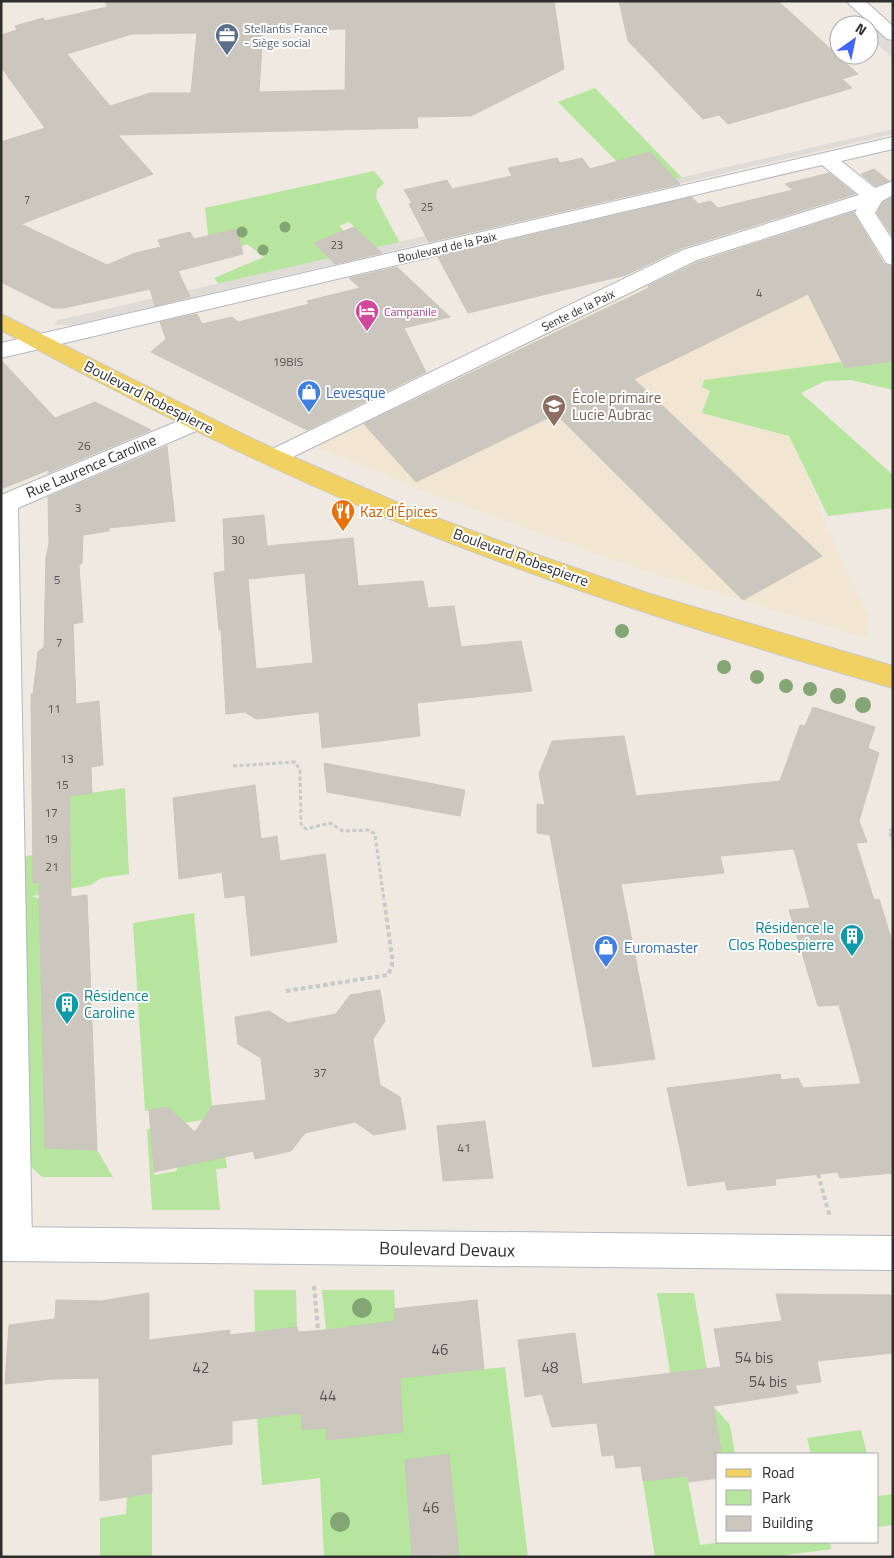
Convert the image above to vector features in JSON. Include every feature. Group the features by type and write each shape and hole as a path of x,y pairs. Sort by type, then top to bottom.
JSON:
{"main road":[{"name":"Boulevard Robespierre","path":"1,321 195,422 402,514 558,572 754,637 893,678"}],"street":[{"path":"854,1 893,35"},
{"name":"Boulevard de la Paix","path":"1,351 893,143"},
{"path":"826,159 874,197 865,213 893,258"},
{"name":"Sente de la Paix","path":"274,458 690,255 874,197 893,187"},
{"name":"Rue Laurence Caroline","path":"8,1244 6,503 195,422"},
{"name":"Boulevard Devaux","path":"8,1244 893,1253"}],"path":[{"path":"233,766 295,762 300,770 301,824 306,829 330,822 339,825 344,831 369,830 375,834 392,957 392,966 388,975 286,991"},
{"path":"893,829 889,831 893,841"},
{"path":"818,1174 832,1224"},
{"path":"314,1286 318,1330"}],"shaded area":[{"path":"879,32 893,44 893,58 879,46"},
{"path":"893,129 893,134 74,325 54,325 58,320"},
{"name":"École primaire Lucie Aubrac","path":"777,230 841,362 705,380 711,391 702,413 789,436 815,493 826,526 869,616 867,638 661,576 594,553 416,488 315,446 374,417 432,383 698,256"}],"green space":[{"path":"595,88 682,178 642,187 558,102"},
{"path":"374,171 384,183 377,190 376,198 400,243 376,248 349,222 339,226 344,231 315,243 365,251 219,284 214,278 264,257 247,244 211,261 205,208"},
{"path":"893,361 893,390 851,380 825,381 801,393 893,475 893,508 828,516 789,436 702,413 710,391 702,387 704,380 841,362 845,368"},
{"path":"125,788 129,874 101,878 91,885 32,896 45,901 40,903 45,1147 97,1150 113,1177 42,1177 19,1156 17,858 33,855 68,796"},
{"path":"194,913 212,1106 203,1120 177,1124 176,1114 168,1107 145,1111 133,923"},
{"path":"150,1129 154,1175 177,1171 177,1167 205,1161 204,1152 224,1148 227,1168 216,1169 220,1210 152,1210 147,1130"},
{"path":"254,1290 296,1290 297,1327 255,1332"},
{"path":"322,1290 394,1290 396,1328 347,1327 326,1330"},
{"path":"657,1293 694,1293 713,1406 730,1425 735,1453 717,1453 678,1420"},
{"path":"505,1367 528,1557 437,1557 459,1553 449,1454 405,1460 412,1557 324,1557 320,1478 262,1485 257,1418 301,1413 302,1430 326,1428 327,1440 403,1432 400,1378"},
{"path":"861,1430 867,1453 811,1453 807,1438"},
{"path":"687,1476 700,1545 716,1543 830,1543 831,1549 773,1557 655,1557 643,1481"},
{"path":"152,1493 152,1557 100,1557 100,1518 126,1514 127,1497"},
{"path":"893,1494 893,1525 879,1527 879,1496"}],"building":[{"path":"105,1 554,1 564,69 471,116 417,117 418,128 118,135 153,174 21,224 107,265 135,253 161,247 158,240 190,232 194,239 237,229 243,254 178,271 190,297 155,306 150,289 64,308 53,308 1,282 1,142 45,128 1,67 1,35 17,30 15,26 43,18 45,21 107,7","holes":["346,29 345,90 259,92 263,31","197,33 191,93 150,93 110,106 67,54 132,34"]},
{"path":"619,1 778,1 829,48 829,65 848,65 858,74 842,79 852,88 728,124 719,115 703,119 628,41"},
{"path":"650,152 680,184 429,242 409,204 412,203 404,190 447,180 452,189 512,176 508,168 557,158 560,163 582,158 590,169"},
{"path":"874,169 889,181 875,186 861,174"},
{"path":"829,173 855,194 682,248 626,275 468,313 438,257 692,197 698,204 711,201 718,208 793,190 785,184"},
{"path":"893,197 893,237 877,213 883,202"},
{"path":"853,212 884,264 893,267 893,361 845,368 808,294 634,379 822,556 743,600 556,414 416,482 364,424 649,288 648,286 698,262"},
{"path":"354,227 382,253 335,264 314,243"},
{"path":"397,267 450,317 404,328 426,372 307,430 151,352 166,339 160,322 197,314 202,324 232,317 238,322 309,304 307,301 360,288 349,278"},
{"path":"1,360 55,418 95,402 151,430 48,473 48,470 1,489"},
{"path":"167,446 175,521 109,528 109,531 83,535 82,563 79,566 83,622 73,624 76,704 99,701 103,765 91,767 92,793 69,796 71,897 87,895 97,1150 45,1148 39,882 33,883 31,694 33,694 38,652 44,647 46,557 49,544 48,497"},
{"path":"264,515 267,546 353,538 358,586 423,581 428,608 454,606 461,647 521,641 532,691 417,703 420,736 322,748 319,712 256,719 245,712 226,714 221,630 219,630 214,573 225,571 223,519","holes":["305,573 313,663 256,669 248,579"]},
{"name":"Résidence le Clos Robespierre","path":"813,707 875,727 868,748 879,753 859,821 867,842 856,843 874,900 879,899 893,944 893,1173 840,1178 838,1172 775,1179 776,1185 727,1190 725,1181 688,1186 667,1088 780,1074 781,1080 798,1078 803,1088 861,1084 839,1005 818,1006 789,910 810,908 794,849 720,856 724,873 621,884 655,1059 593,1067 550,835 537,833 537,804 545,805 539,774 552,741 624,736 636,796 780,781 800,725 805,726"},
{"path":"324,763 465,790 460,816 327,792"},
{"path":"255,785 261,839 277,836 280,861 325,854 337,942 251,956 245,895 225,898 222,872 179,879 173,798"},
{"path":"380,990 385,1021 373,1039 380,1085 400,1097 406,1129 374,1135 355,1122 305,1133 291,1151 255,1159 253,1151 154,1172 149,1110 168,1107 195,1132 212,1106 266,1100 261,1058 238,1044 235,1017 269,1011 288,1023 336,1014 350,995"},
{"path":"485,1121 493,1178 443,1181 437,1126"},
{"path":"149,1293 149,1340 230,1330 230,1335 297,1327 298,1332 326,1330 395,1321 394,1309 477,1300 484,1369 400,1378 403,1432 327,1440 326,1428 302,1430 301,1413 232,1421 232,1444 151,1455 152,1493 100,1501 99,1378 53,1379 5,1384 9,1325 55,1319 56,1300 101,1301"},
{"path":"776,1294 893,1295 893,1353 817,1361 821,1382 795,1385 798,1393 713,1406 721,1450 718,1450 718,1453 716,1453 716,1478 689,1482 687,1476 643,1481 641,1466 616,1468 614,1455 602,1456 597,1423 552,1427 542,1394 525,1397 518,1340 575,1333 582,1384 721,1367 714,1329 782,1321"},
{"path":"449,1454 459,1554 412,1557 405,1460"}],"place":[{"name":"Stellantis France - Siège social","path":"227,56"},
{"name":"Campanile","path":"367,332"},
{"name":"Levesque","path":"309,413"},
{"name":"École primaire Lucie Aubrac","path":"554,427"},
{"name":"Kaz d'Épices","path":"343,532"},
{"name":"Résidence le Clos Robespierre","path":"852,957"},
{"name":"Euromaster","path":"606,968"},
{"name":"Résidence Caroline","path":"67,1025"}]}
